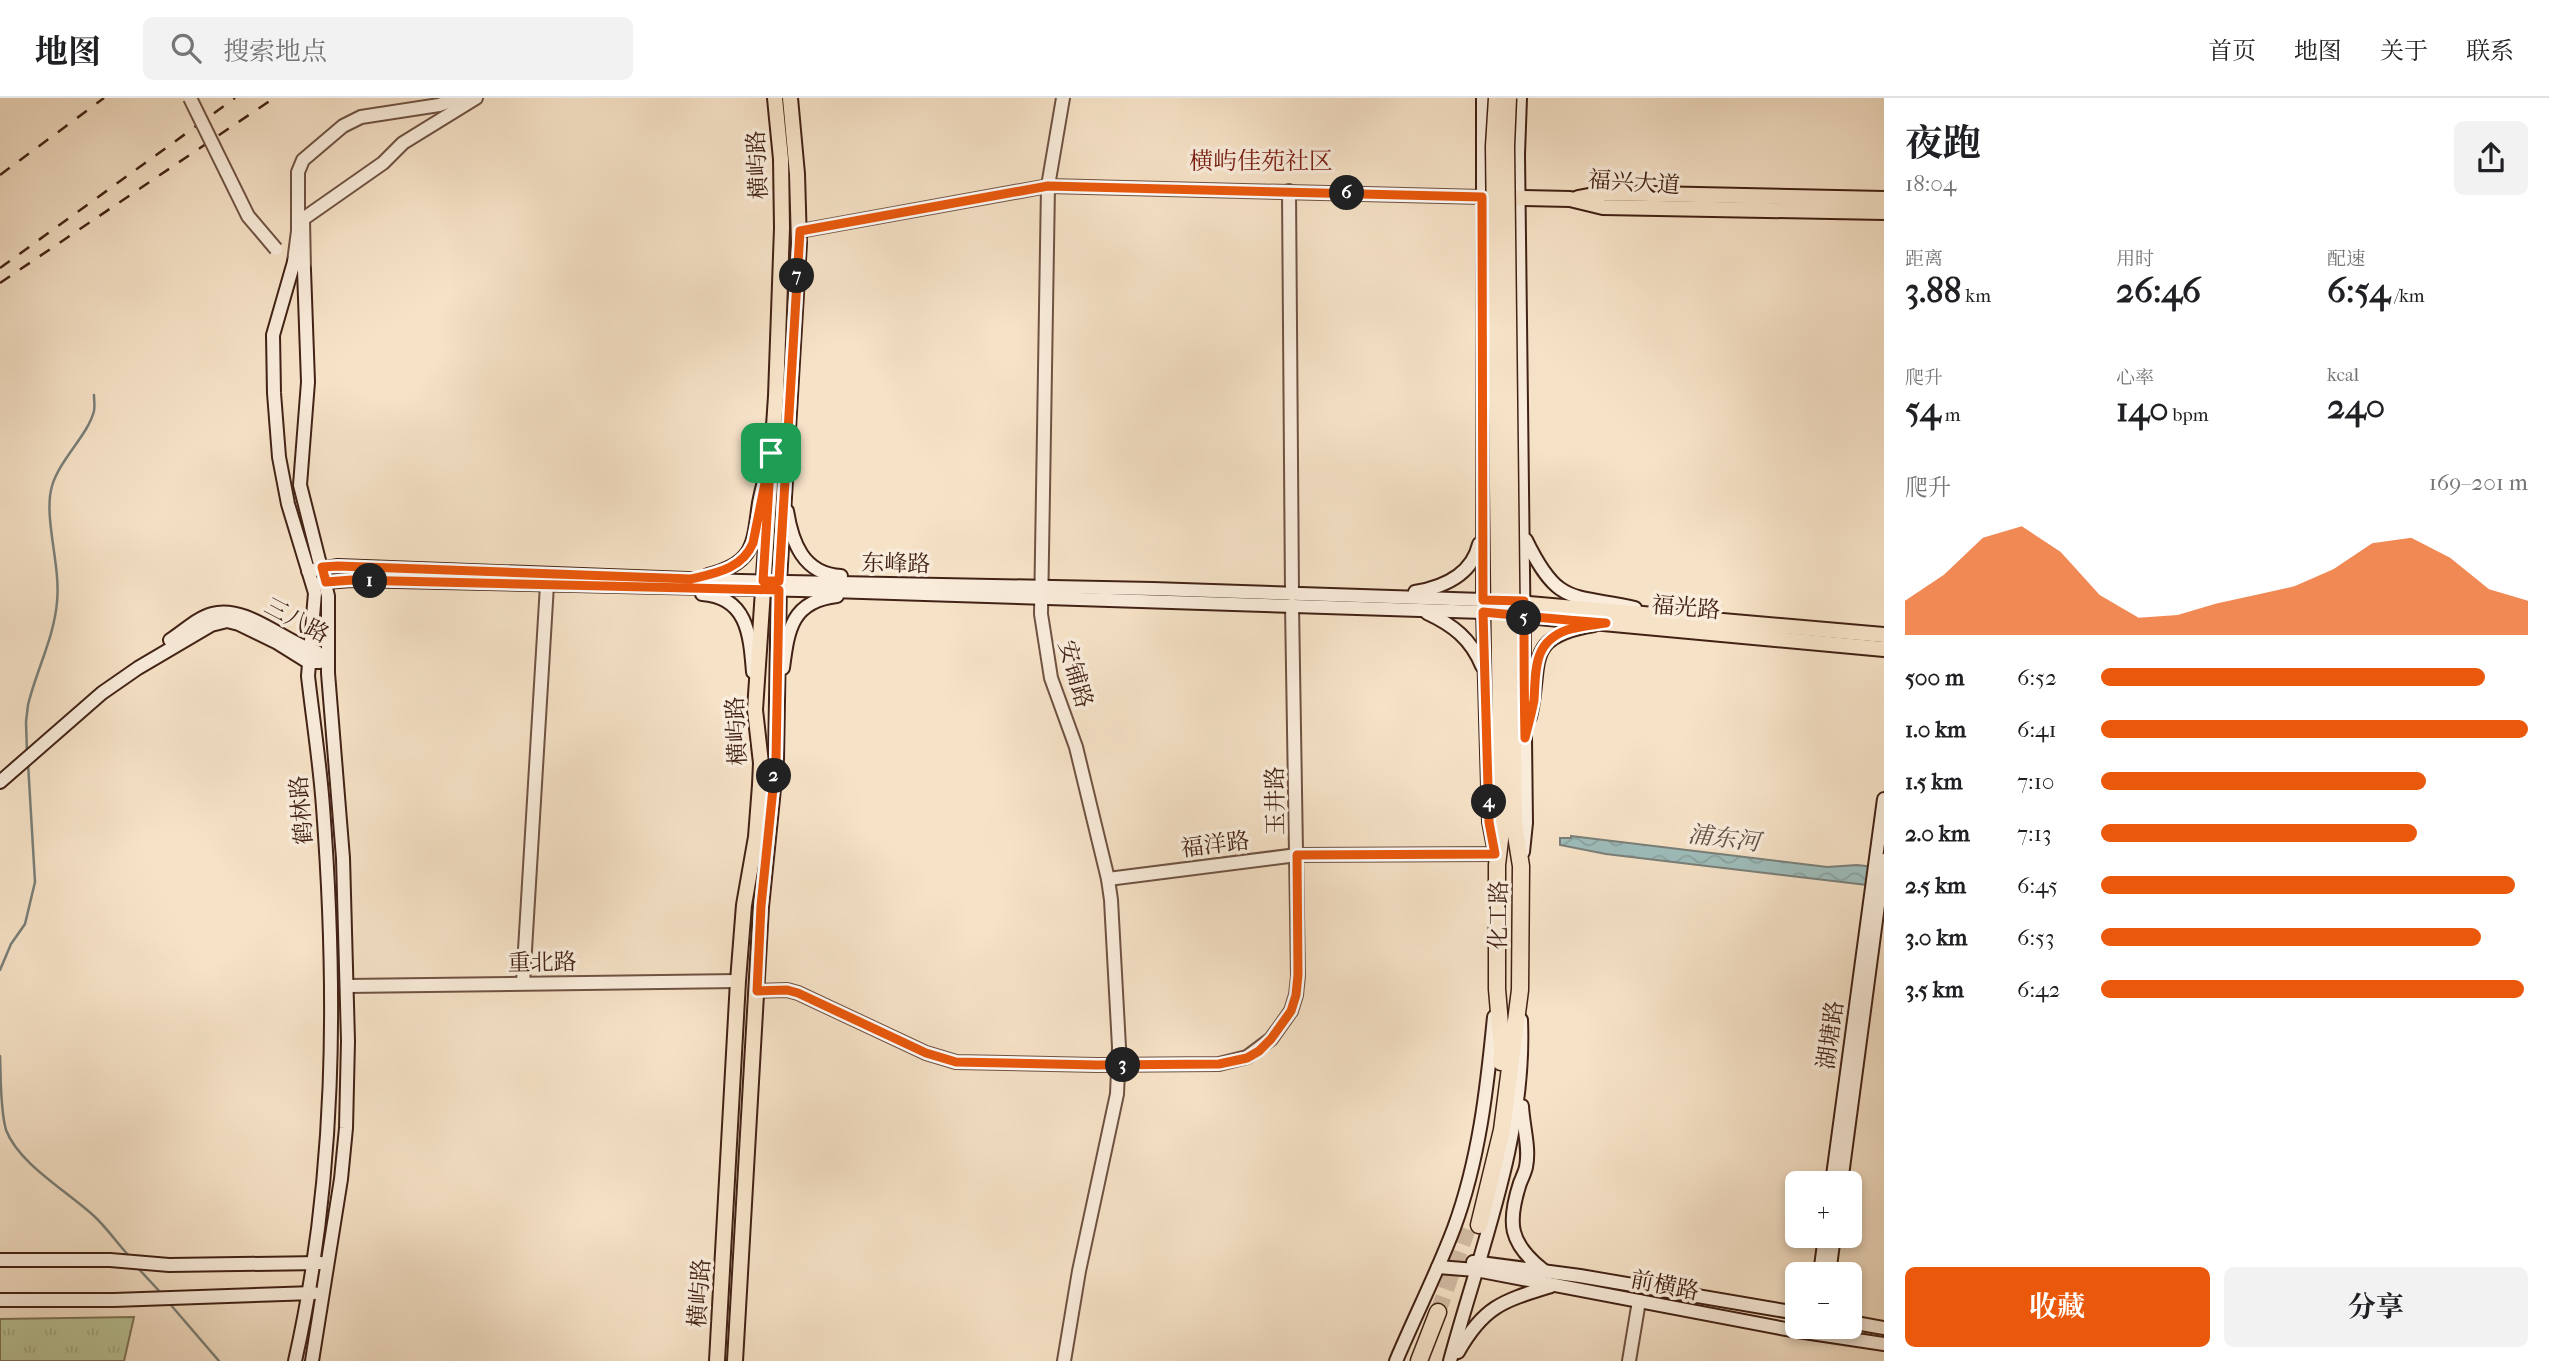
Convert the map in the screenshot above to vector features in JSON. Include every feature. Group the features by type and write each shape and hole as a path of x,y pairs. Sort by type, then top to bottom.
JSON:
{"highway":[{"name":"化工路","path":"1479,1228 1502,1048 1497,989 1496,859 1513,741 1494,146 1497,98"},
{"name":"化工路","path":"1479,1228 1503,1130 1520,990 1521,866 1514,823 1506,146 1516,99"},
{"path":"1419,1361 1443,1314 1430,1361"}],"main road":[{"path":"190,98 248,216 276,249 299,266"},
{"path":"299,266 298,172 303,160 343,126 361,117 439,105 458,98"},
{"path":"299,266 303,219 383,163 404,144 476,98"},
{"name":"横屿路","path":"718,1361 738,981 744,905 757,829 761,763 755,710 776,396 782,228 781,159 775,98"},
{"name":"横屿路","path":"735,1361 761,906 776,759 779,585 800,231 790,98"},
{"name":"安铺路","path":"1063,98 1048,186 1041,592 1043,636 1051,678 1076,747 1108,879 1119,1065 1111,1128 1083,1254 1064,1361"},
{"path":"1483,98 1484,672 1489,822 1496,859"},
{"path":"1513,741 1524,609 1516,99"},
{"path":"800,231 1048,186 1570,199"},
{"name":"玉井路","path":"757,991 787,990 798,993 926,1053 956,1062 1119,1065 1227,1063 1252,1055 1271,1039 1291,1011 1297,985 1297,855 1289,191"},
{"name":"福兴大道","path":"1570,199 1604,194 1884,199"},
{"name":"福兴大道","path":"1570,199 1603,206 1884,212"},
{"name":"鹤林路","path":"295,1361 314,1263 328,1120 330,1045 325,839 309,656 322,567 300,485 308,382 299,266"},
{"name":"鹤林路","path":"299,266 273,335 274,393 282,475 288,504 308,571 319,584 329,614 328,655 342,834 346,986 346,1128 329,1263 312,1361"},
{"path":"691,579 726,570 749,552 756,534 759,503 771,453"},
{"path":"784,492 792,539 809,564 828,575 886,578 899,584"},
{"path":"1385,596 1427,590 1461,575 1477,553 1484,512"},
{"path":"1523,534 1542,572 1564,593 1659,614"},
{"name":"东峰路","path":"308,571 345,566 691,579 762,585"},
{"name":"东峰路","path":"319,584 629,587 899,584 1041,592 1292,600 1420,610 1483,606"},
{"path":"523,984 547,585"},
{"name":"东峰路","path":"779,585 870,592 1041,592"},
{"path":"629,587 714,596 737,610 747,625 750,637 755,710"},
{"path":"777,710 787,638 795,617 806,606 824,598 870,592"},
{"name":"东峰路","path":"1292,600 1385,596 1483,606"},
{"name":"福光路","path":"1483,606 1659,614 1884,635"},
{"name":"福光路","path":"1524,609 1606,623 1884,649"},
{"path":"1420,610 1463,634 1478,655 1484,672"},
{"name":"三八路","path":"4,773 117,674 212,614 226,612 242,615 309,656 328,655"},
{"path":"1513,741 1533,703 1537,660 1541,651 1565,631 1606,623"},
{"path":"1875,893 1881,862 1884,799"},
{"name":"福洋路","path":"1108,879 1297,855 1496,859"},
{"name":"湖塘路","path":"1834,1171 1875,893"},
{"name":"湖塘路","path":"1842,1171 1875,893"},
{"name":"重北路","path":"346,986 738,981"},
{"name":"化工路","path":"1396,1361 1440,1263 1464,1199 1480,1134 1497,989"},
{"path":"1451,1361 1477,1267 1479,1228 1507,1163 1523,1052 1520,990"},
{"path":"1520,1078 1527,1148 1526,1167 1512,1218 1512,1233 1527,1257 1543,1270"},
{"path":"1479,1228 1519,1185"},
{"path":"0,1260 110,1261 169,1265 329,1263"},
{"name":"前横路","path":"1440,1263 1543,1270 1785,1311"},
{"name":"前横路","path":"1477,1267 1639,1301 1785,1325"},
{"path":"1451,1361 1468,1334 1488,1311 1516,1297 1554,1285"},
{"path":"0,1300 324,1293"},
{"path":"1629,1361 1639,1301"},
{"path":"1862,1324 1884,1328"},
{"name":"前横路","path":"1860,1339 1884,1344"}],"green space":[{"path":"134,1317 124,1361 0,1361 0,1319"}],"water":[{"path":"1571,836 1827,867 1857,865 1884,868 1884,887 1606,854 1560,845 1560,838"}],"waterway":[{"path":"27,753 28,705 52,628 57,602 57,573 50,512 52,486 61,466 91,420 94,395"},
{"path":"0,970 11,944 25,924 35,882 28,763"},
{"path":"0,1056 3,1112 6,1130 12,1142 32,1166 94,1216 129,1256"},
{"path":"137,1267 161,1293"},
{"path":"170,1304 219,1361"}],"tunnel":[{"path":"1438,1312 1470,1223"}],"railway":[{"path":"0,175 104,98"},
{"path":"0,268 235,98"},
{"path":"0,283 274,98"}],"district":[{"name":"横屿佳苑社区","path":"1261,161"}],"route":[{"path":"771,453 753,543 746,556 726,570 691,579 338,566 322,567 326,582 352,580 779,590 776,759 761,906 757,991 787,990 798,993 926,1053 956,1062 1219,1064 1247,1058 1259,1051 1287,1017 1296,995 1297,855 1495,854 1489,822 1483,612 1524,616 1606,623 1565,631 1541,651 1537,660 1533,703 1525,738 1525,637 1524,616 1524,601 1483,600 1482,197 1048,186 800,231 779,581 763,581 771,453"}],"water label":[{"name":"浦东河","path":"1724,838"}]}
